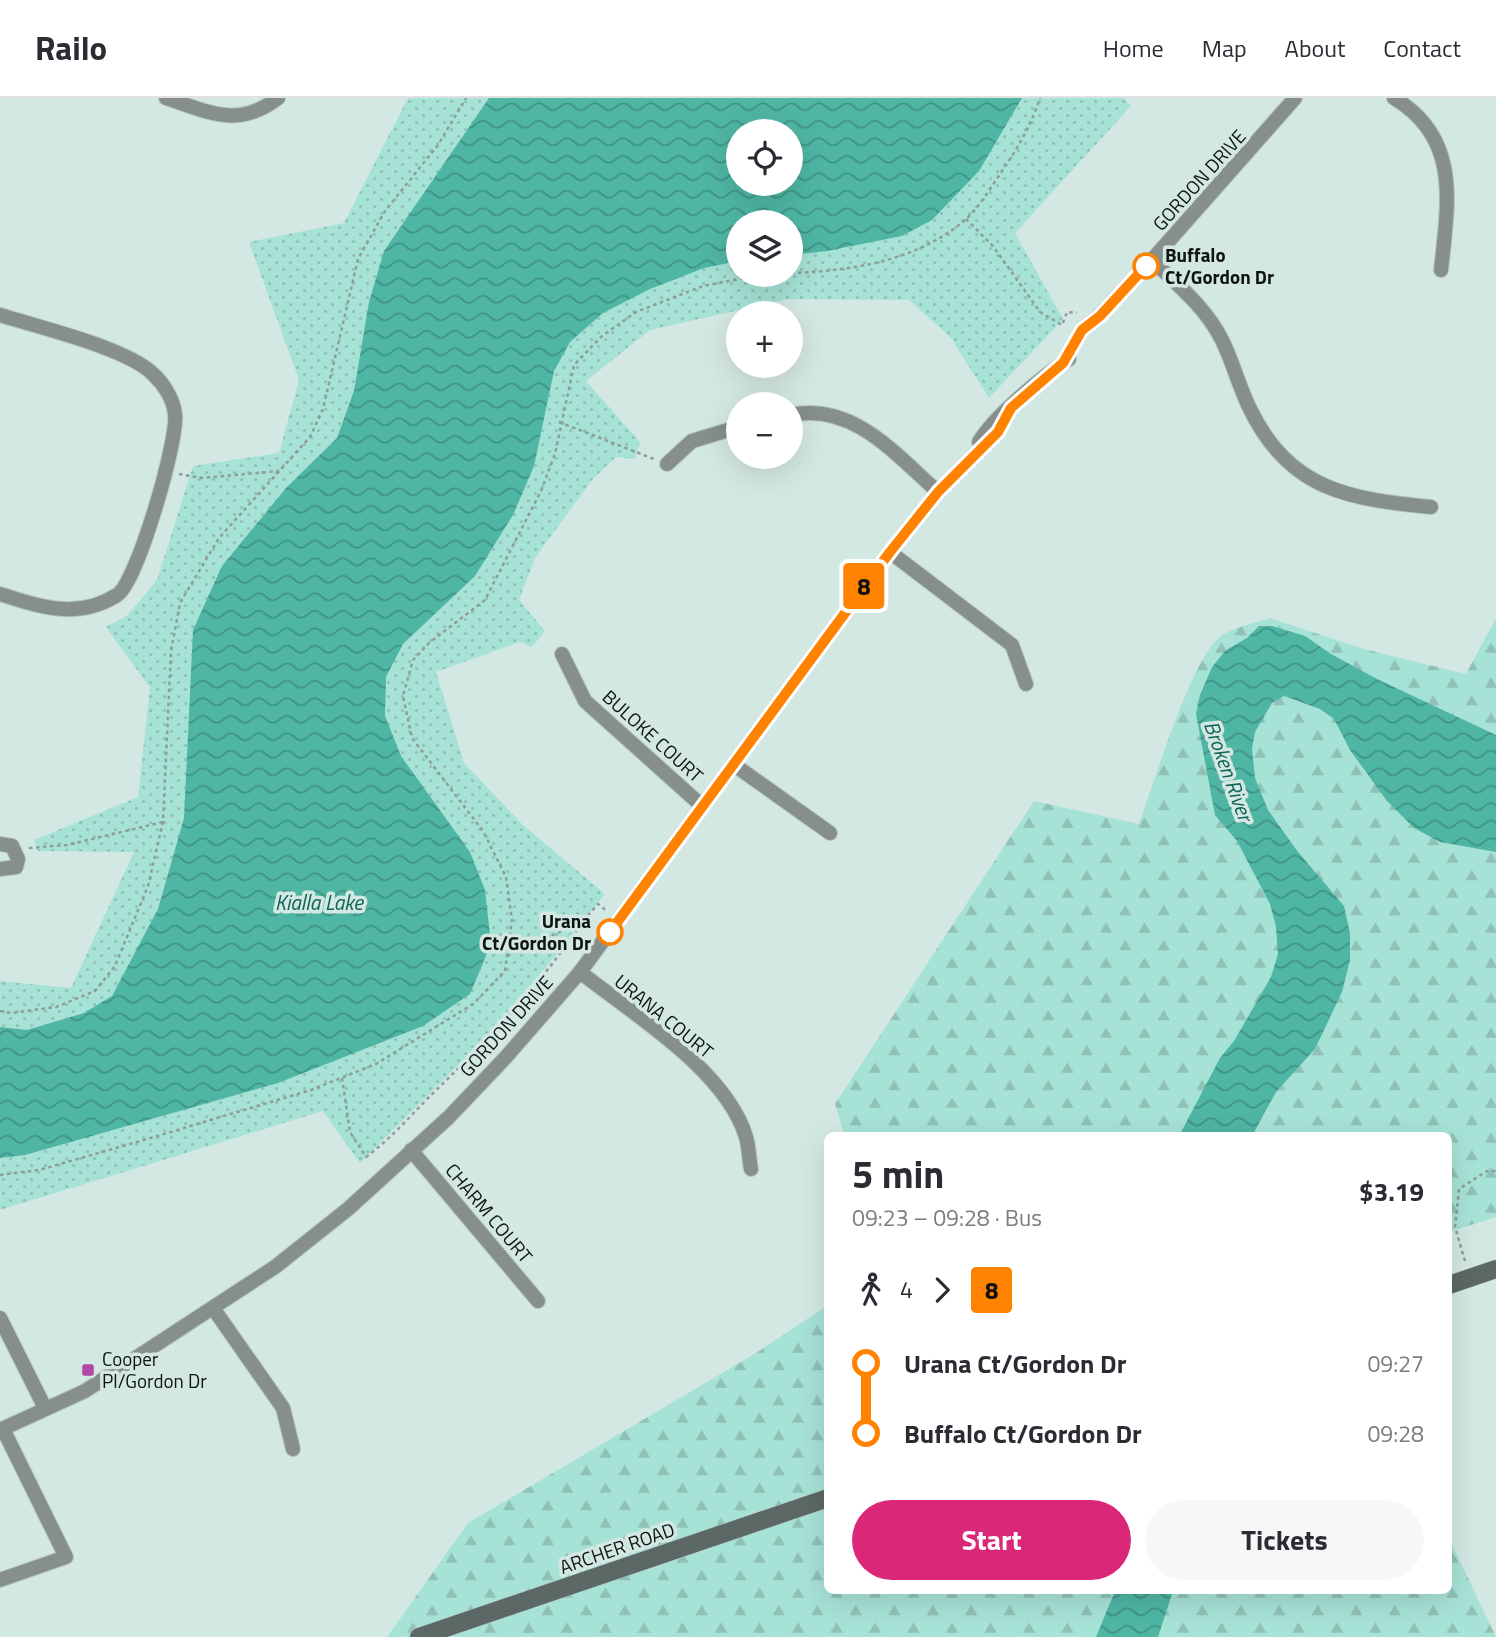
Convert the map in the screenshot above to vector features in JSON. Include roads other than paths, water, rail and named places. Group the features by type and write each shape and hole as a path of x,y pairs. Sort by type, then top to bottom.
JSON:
{"main road":[{"path":"1452,1284 1496,1269"},
{"name":"ARCHER ROAD","path":"419,1637 824,1499"}],"street":[{"path":"166,98 232,118 255,113 278,98"},
{"name":"GORDON DRIVE","path":"2,1430 85,1391 213,1308 296,1250 348,1209 494,1071 580,972 890,552 938,492 998,432 1011,408 1063,363 1078,354 1100,316 1295,98"},
{"path":"1394,98 1412,109 1435,138 1448,178 1441,270"},
{"path":"1152,260 1202,309 1222,340 1251,411 1265,435 1287,461 1310,479 1335,492 1372,500 1431,507"},
{"path":"0,315 130,358 153,373 168,393 176,414 175,438 135,571 120,594 80,610 50,610 0,594"},
{"path":"803,414 830,413 862,426 938,492"},
{"path":"667,464 692,441 726,430"},
{"path":"890,552 1012,645 1026,684"},
{"name":"BULOKE COURT","path":"562,654 585,701 702,806"},
{"path":"733,764 830,833"},
{"path":"0,869 16,867 18,859 6,845"},
{"name":"URANA COURT","path":"580,972 698,1065 725,1098 746,1136 751,1169"},
{"name":"CHARM COURT","path":"411,1150 538,1301"},
{"path":"213,1308 283,1408 293,1449"},
{"path":"0,1318 45,1408"},
{"path":"0,1580 66,1557 2,1430"}],"water":[{"name":"Kialla Lake","path":"489,98 1022,98 979,171 932,220 902,236 803,254 803,210 726,210 726,263 704,268 650,289 603,313 570,342 554,371 534,466 513,515 475,576 403,644 386,677 385,716 401,756 470,852 485,890 491,944 470,994 423,1026 278,1083 25,1155 0,1158 0,1027 27,1030 84,1013 112,996 158,909 184,818 193,630 222,566 286,488 337,438 354,391 369,302 384,251"},
{"name":"Broken River","path":"1259,626 1272,626 1305,636 1331,654 1379,680 1496,735 1496,852 1440,842 1414,828 1387,801 1350,750 1334,719 1320,709 1284,696 1272,703 1255,732 1252,749 1255,778 1268,810 1298,852 1344,906 1350,933 1350,960 1342,992 1315,1049 1276,1092 1254,1132 1181,1132 1220,1058 1234,1041 1271,977 1278,954 1276,927 1270,904 1237,841 1215,815 1196,714 1200,695 1212,667 1226,650 1247,638"},
{"path":"1114,1594 1172,1594 1158,1637 1096,1637"}],"place":[{"name":"Buffalo Ct/Gordon Dr","path":"1146,266"},
{"name":"Urana Ct/Gordon Dr","path":"610,932"},
{"name":"Cooper Pl/Gordon Dr","path":"88,1370"}]}
